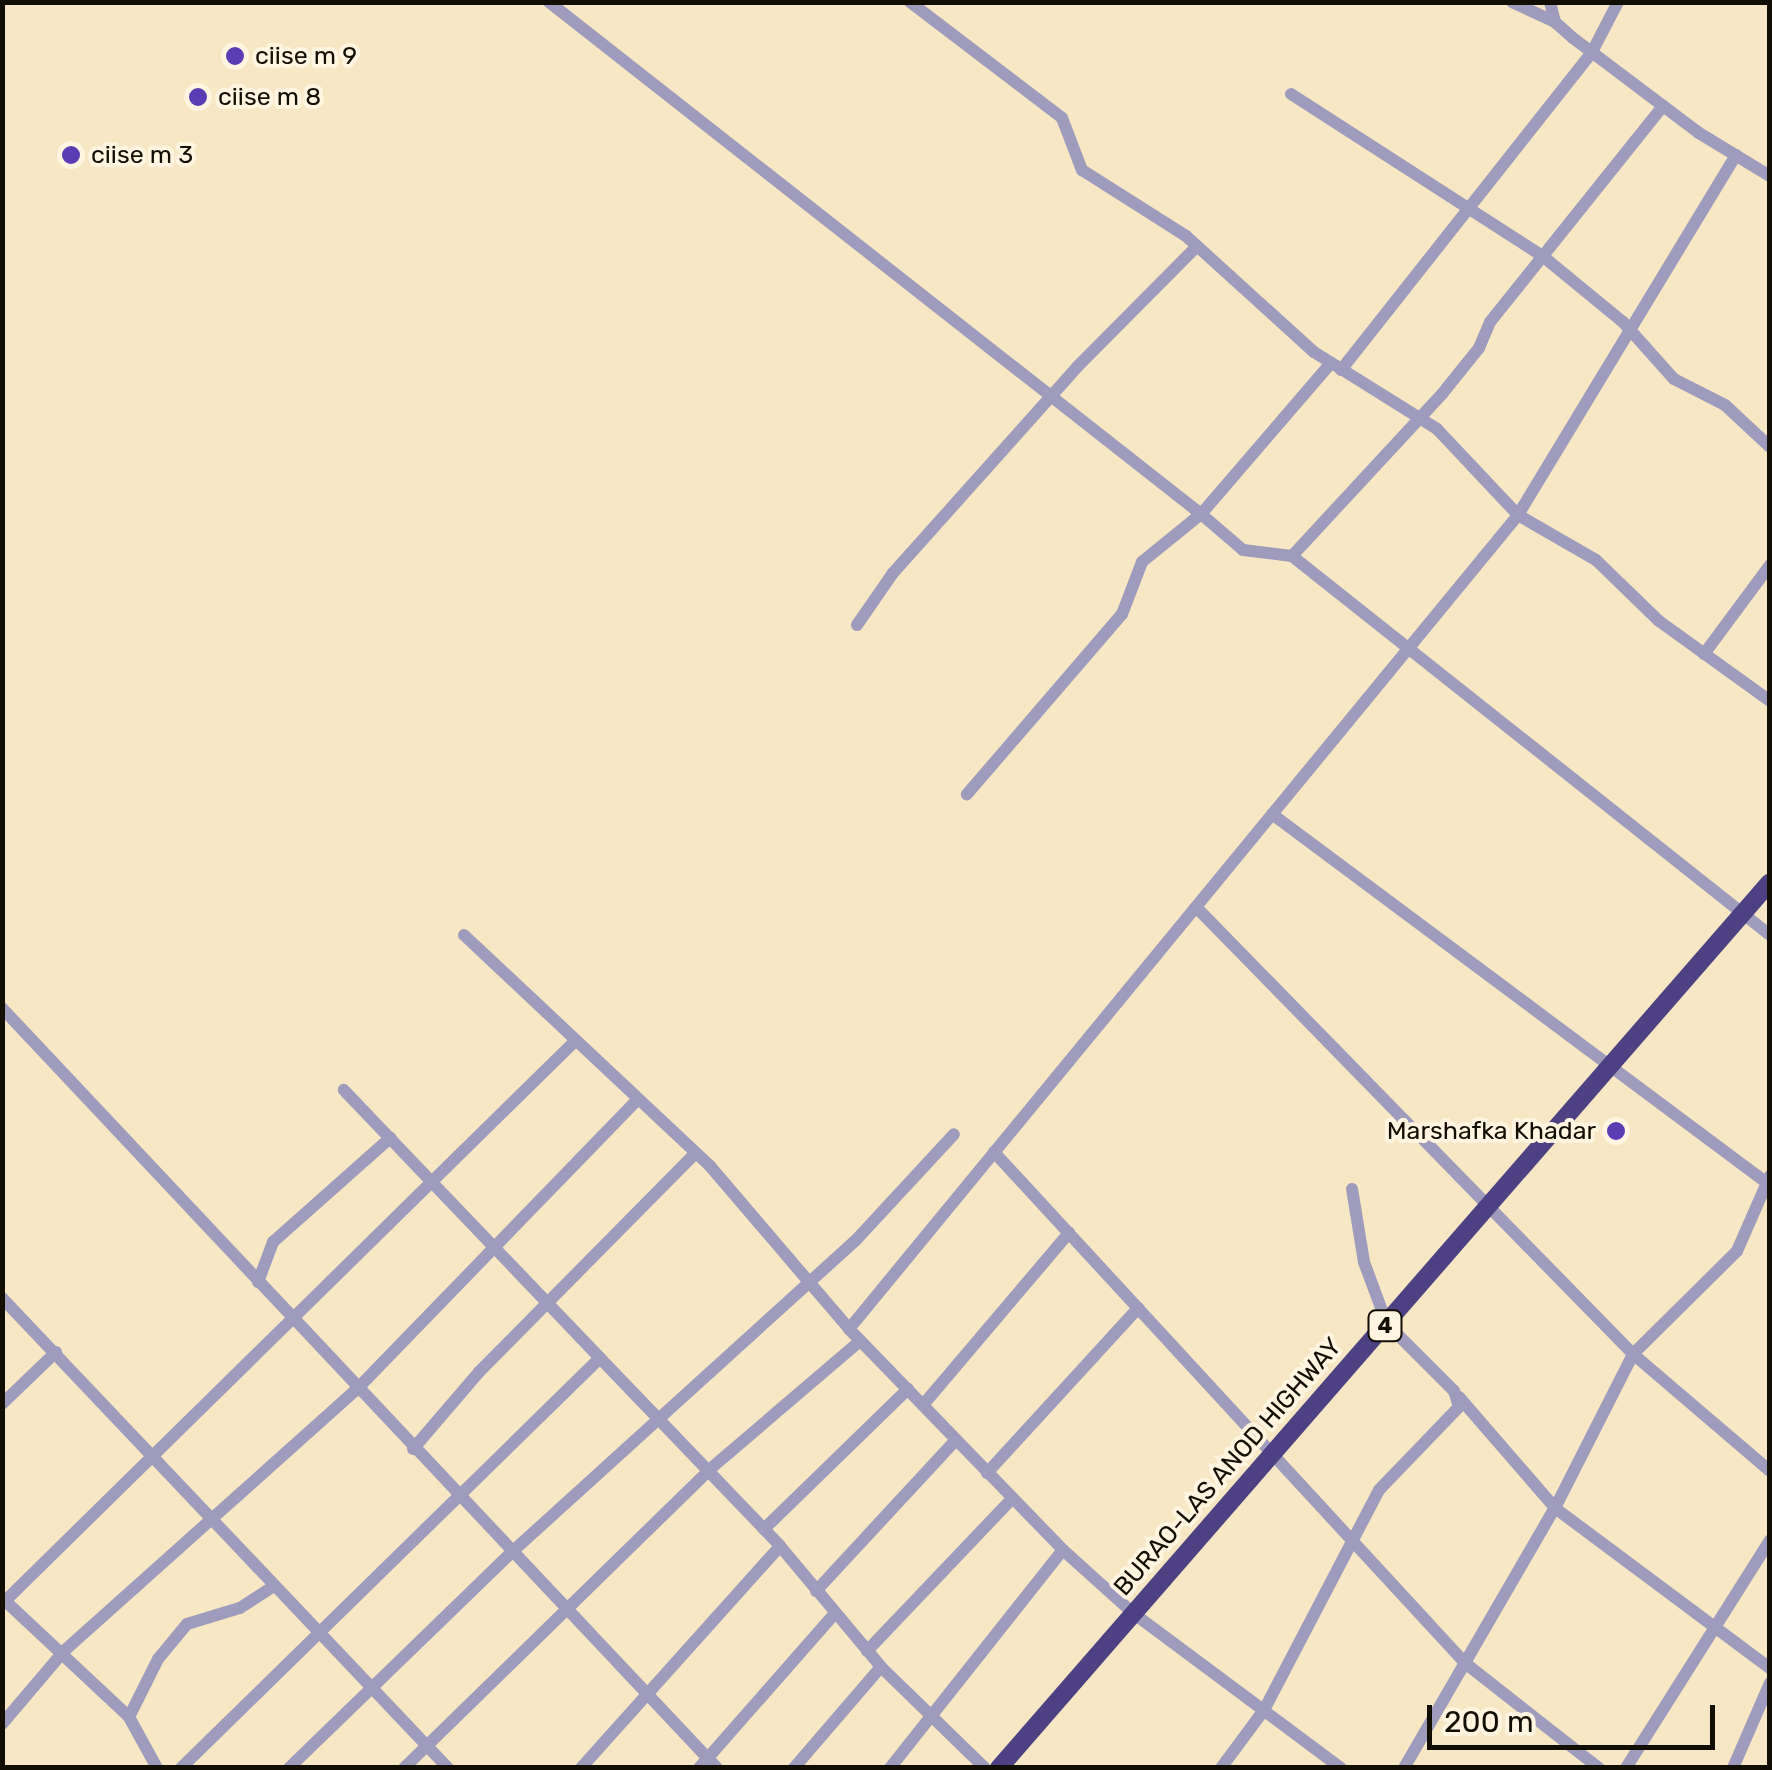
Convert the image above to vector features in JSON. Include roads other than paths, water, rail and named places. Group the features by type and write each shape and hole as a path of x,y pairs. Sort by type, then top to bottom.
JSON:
{"highway":[{"name":"BURAO-LAS ANOD HIGHWAY","path":"999,1768 1770,882"}],"street":[{"path":"549,2 1243,550 1292,556 1406,652 1770,935"},
{"path":"910,2 1062,118 1082,170 1197,246 1336,367 1470,458 1518,515 1596,560 1704,654 1770,701"},
{"path":"1512,2 1555,22 1663,106 1770,176"},
{"path":"1550,2 1555,22"},
{"path":"967,794 1122,614 1142,562 1201,514 1336,367 1467,208 1592,52 1618,2"},
{"path":"1292,94 1544,258 1630,330 1674,379 1726,406 1770,448"},
{"path":"1292,556 1442,394 1478,348 1490,322 1663,106"},
{"path":"849,1329 1518,515 1736,155"},
{"path":"857,625 892,572 1197,246"},
{"path":"1704,654 1770,566"},
{"path":"1272,814 1767,1180 1737,1251 1633,1354 1555,1508 1404,1768"},
{"path":"1196,907 1633,1354 1770,1472"},
{"path":"464,935 696,1153 849,1329 1063,1550 1133,1613 1342,1768"},
{"path":"2,1008 413,1449 648,1692 708,1764 835,1613"},
{"path":"157,1768 129,1716 64,1652 3,1601 574,1042"},
{"path":"344,1090 710,1470 780,1546 881,1667 985,1768"},
{"path":"2,1724 64,1652 359,1387 638,1100"},
{"path":"289,1768 514,1551 856,1240 954,1134"},
{"path":"258,1282 273,1242 390,1138"},
{"path":"994,1152 1465,1662 1599,1768"},
{"path":"413,1449 478,1372 550,1305 696,1153"},
{"path":"1352,1189 1364,1262 1387,1324 1454,1391 1555,1508 1770,1668"},
{"path":"923,1404 1069,1233"},
{"path":"2,1298 448,1768"},
{"path":"987,1473 1138,1308"},
{"path":"404,1768 710,1470 860,1340"},
{"path":"2,1404 56,1352"},
{"path":"181,1768 600,1358"},
{"path":"764,1529 908,1389"},
{"path":"1221,1768 1264,1710 1378,1490 1454,1419 1460,1407 1454,1391"},
{"path":"816,1591 956,1440"},
{"path":"867,1650 1011,1500"},
{"path":"1626,1768 1770,1540"},
{"path":"581,1768 780,1546"},
{"path":"890,1768 1063,1550"},
{"path":"129,1716 158,1659 186,1624 240,1608 274,1586"},
{"path":"794,1768 881,1667"},
{"path":"1733,1768 1770,1683"}],"place":[{"name":"ciise m 9","path":"235,56"},
{"name":"ciise m 8","path":"198,97"},
{"name":"ciise m 3","path":"71,155"},
{"name":"Marshafka Khadar","path":"1616,1131"}]}
